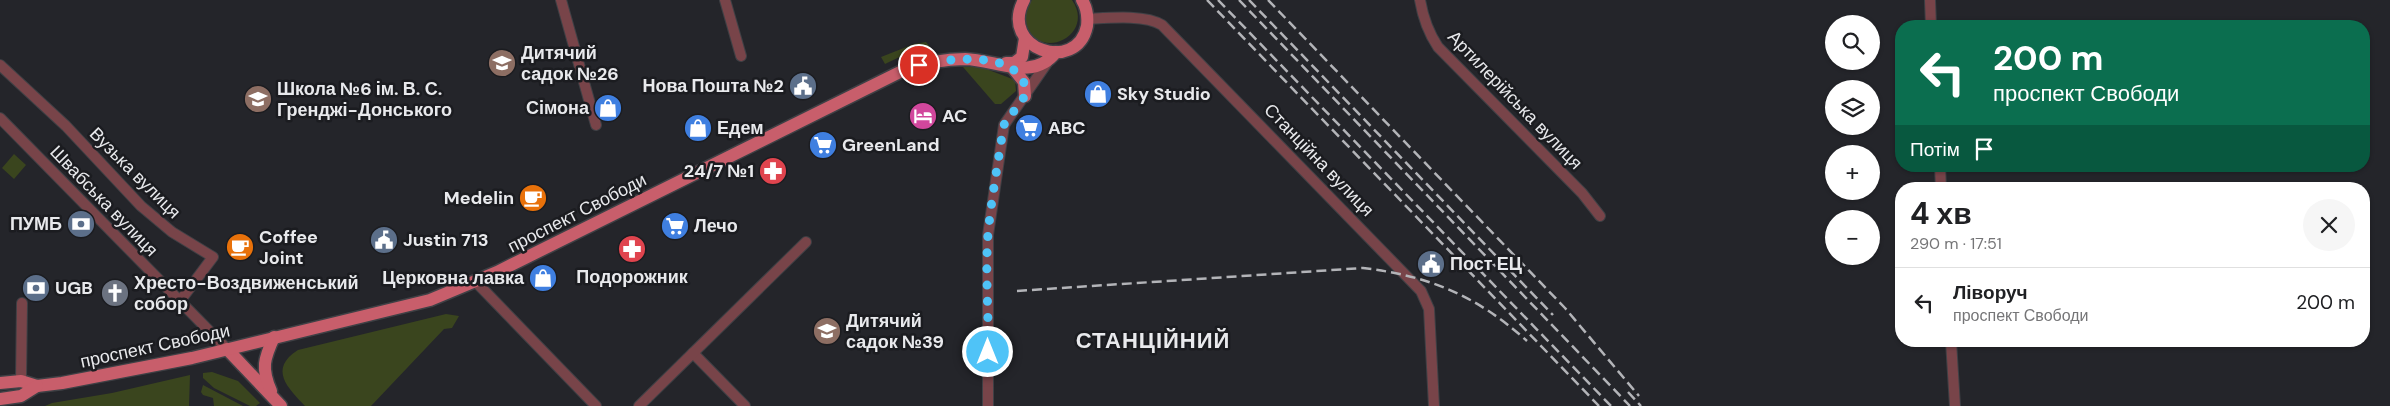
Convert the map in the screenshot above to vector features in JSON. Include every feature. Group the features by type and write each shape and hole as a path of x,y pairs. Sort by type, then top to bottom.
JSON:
{"main road":[{"path":"1016,0 1020,27 1025,38 1035,48 1056,52 1069,49 1080,40 1086,29 1088,19 1082,0"},
{"path":"1019,16 1024,0"},
{"name":"проспект Свободи","path":"1006,65 1020,59 1024,50 1025,38"},
{"path":"1048,63 1056,52"},
{"name":"проспект Свободи","path":"0,383 20,381 37,386 130,372 430,300 476,282 904,70 927,63 950,60 1029,68 1048,63"},
{"path":"1006,65 1024,82 1025,96"},
{"path":"274,337 264,363 264,375 277,402"},
{"path":"227,349 277,402"},
{"name":"проспект Свободи","path":"0,399 21,401 37,386"}],"street":[{"path":"561,0 596,125"},
{"path":"725,0 741,56"},
{"name":"Артилерійська вулиця","path":"1420,0 1423,18 1429,34 1438,47 1582,193 1600,216"},
{"path":"1930,0 1931,20"},
{"name":"Станційна вулиця","path":"1088,19 1128,18 1151,20 1162,25 1421,291 1429,309 1434,406"},
{"path":"988,406 988,235 1004,125 1048,63"},
{"name":"Вузька вулиця","path":"0,66 66,126 141,206 172,232 213,258 180,301"},
{"name":"Швабська вулиця","path":"0,118 227,349"},
{"path":"639,406 806,242"},
{"path":"476,282 596,406"},
{"path":"20,381 22,303"},
{"path":"1951,347 1955,406"},
{"path":"693,352 745,406"}],"green space":[{"path":"1032,0 1072,0 1077,13 1077,24 1072,33 1063,40 1053,43 1043,42 1034,37 1027,26 1026,19 1027,9"},
{"path":"926,42 930,47 914,50 885,64 881,57 914,44"},
{"path":"963,67 981,67 1015,80 1016,91 1001,104 995,104"},
{"path":"14,154 26,165 14,179 2,168"},
{"path":"446,314 459,316 452,328 444,329 371,406 305,406 287,385 284,378 284,364 298,350"},
{"path":"212,372 238,381 260,403 256,406 250,406 214,388 203,378 203,373"},
{"path":"190,375 189,406 45,406 52,403 112,393"},
{"path":"203,385 243,406 214,406 213,398 203,395 201,392"}],"railway":[{"path":"1207,0 1599,406"},
{"path":"1218,0 1611,406"},
{"path":"1239,0 1630,406"},
{"path":"1249,0 1553,315"},
{"path":"1268,0 1565,308 1639,396"},
{"path":"1017,291 1363,268 1410,276 1451,291 1471,300 1490,312 1527,341"},
{"path":"1628,392 1641,406"}],"place":[{"name":"Дитячий садок №26","path":"502,63"},
{"name":"Нова Пошта №2","path":"803,86"},
{"name":"Sky Studio","path":"1098,94"},
{"name":"Школа №6 ім. В. С. Гренджі-Донського","path":"258,99"},
{"name":"Сімона","path":"608,108"},
{"name":"AC","path":"923,116"},
{"name":"Едем","path":"698,128"},
{"name":"ABC","path":"1029,128"},
{"name":"GreenLand","path":"823,145"},
{"name":"24/7 №1","path":"773,171"},
{"name":"Medelin","path":"533,198"},
{"name":"ПУМБ","path":"81,224"},
{"name":"Лечо","path":"675,226"},
{"name":"Justin 713","path":"384,240"},
{"name":"Coffee Joint","path":"240,247"},
{"name":"Подорожник","path":"632,249"},
{"name":"Пост ЕЦ","path":"1431,264"},
{"name":"Церковна лавка","path":"543,278"},
{"name":"UGB","path":"36,288"},
{"name":"Хресто-Воздвиженський собор","path":"115,293"},
{"name":"Дитячий садок №39","path":"827,331"}],"district":[{"name":"СТАНЦІЙНИЙ","path":"1153,340"}],"route":[{"path":"919,65 935,61 967,59 1000,63 1012,67 1022,78 1026,87 1025,96 1004,125 999,154 988,235 988,352"}]}
